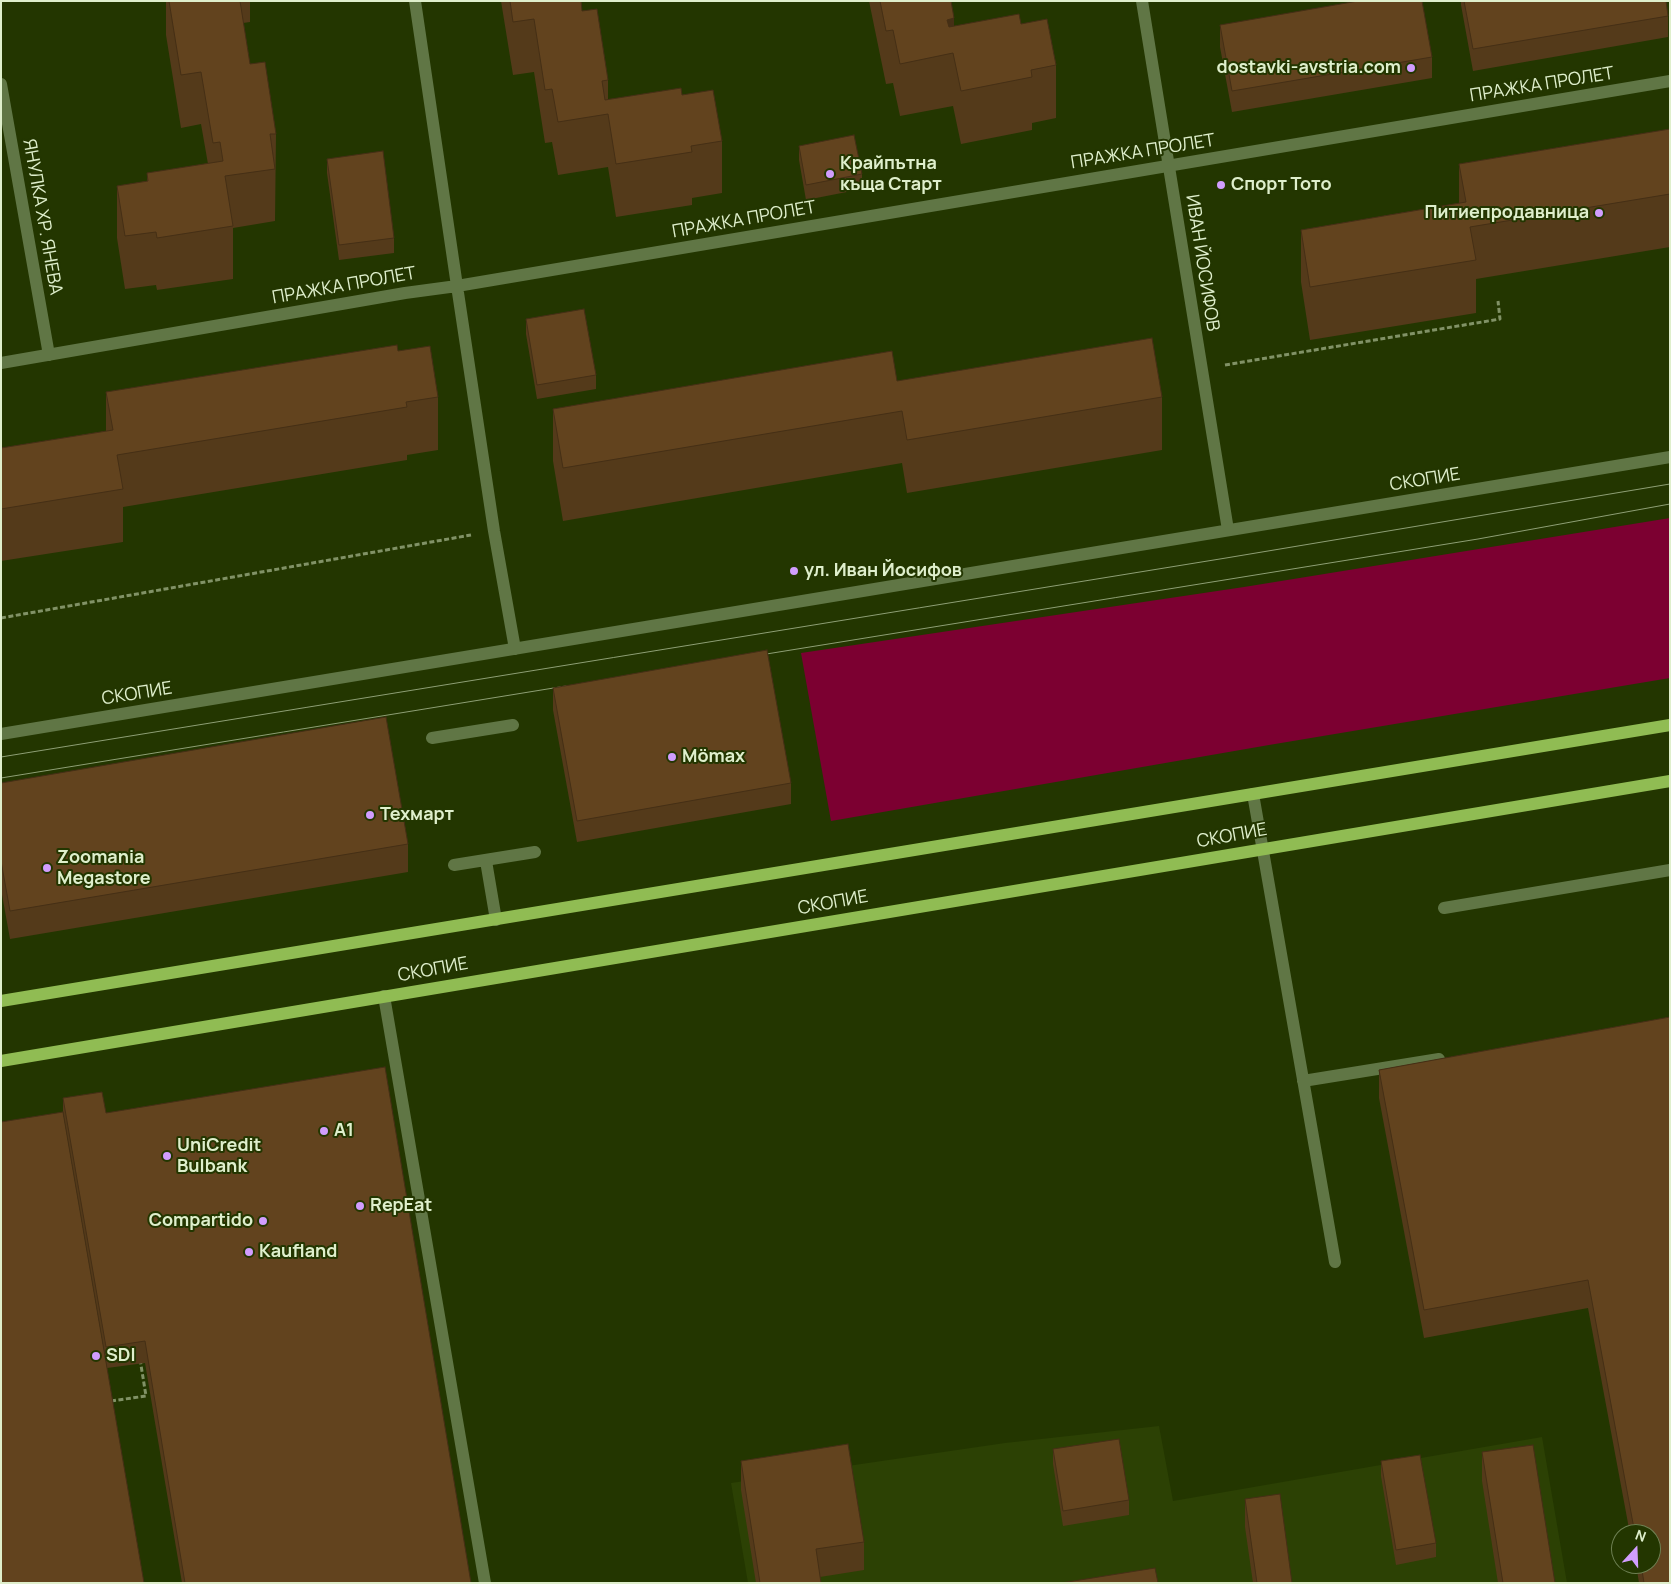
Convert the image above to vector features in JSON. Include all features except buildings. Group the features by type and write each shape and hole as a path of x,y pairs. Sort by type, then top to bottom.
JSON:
{"main road":[{"path":"1,1001 1670,725"},
{"name":"СКОПИЕ","path":"1,1061 1670,781"}],"street":[{"path":"415,1 494,531 515,649"},
{"name":"ИВАН ЙОСИФОВ","path":"1142,1 1228,530"},
{"name":"ПРАЖКА ПРОЛЕТ","path":"1,363 405,293 457,286 1670,81"},
{"name":"ЯНУЛКА ХР. ЯНЕВА","path":"1,84 49,355"},
{"name":"СКОПИЕ","path":"1,734 1670,457"},
{"path":"432,738 513,725"},
{"path":"1253,794 1335,1262"},
{"path":"454,865 535,852"},
{"path":"486,861 496,920"},
{"path":"1444,908 1670,870"},
{"path":"384,996 485,1583"},
{"path":"1303,1081 1448,1058"}],"path":[{"path":"1201,369 1500,319 1498,301"},
{"path":"1,618 494,531"},
{"path":"111,1401 146,1396 139,1356"}],"shaded area":[{"path":"1670,518 1670,678 831,821 801,653 1244,587"},
{"path":"1159,1426 1173,1501 1542,1437 1567,1583 748,1583 731,1483 1005,1443"}],"tram line":[{"path":"1,757 1670,484"},
{"path":"754,656 1478,539 1670,504"},
{"path":"1,778 566,686"}],"place":[{"name":"dostavki-avstria.com","path":"1411,68"},
{"name":"Крайпътна къща Старт","path":"830,174"},
{"name":"Спорт Тото","path":"1221,185"},
{"name":"Питиепродавница","path":"1599,213"},
{"name":"ул. Иван Йосифов","path":"794,571"},
{"name":"Mömax","path":"672,757"},
{"name":"Техмарт","path":"370,815"},
{"name":"Zoomania Megastore","path":"47,868"},
{"name":"A1","path":"324,1131"},
{"name":"UniCredit Bulbank","path":"167,1156"},
{"name":"RepEat","path":"360,1206"},
{"name":"Compartido","path":"263,1221"},
{"name":"Kaufland","path":"249,1252"},
{"name":"SDI","path":"96,1356"}]}
